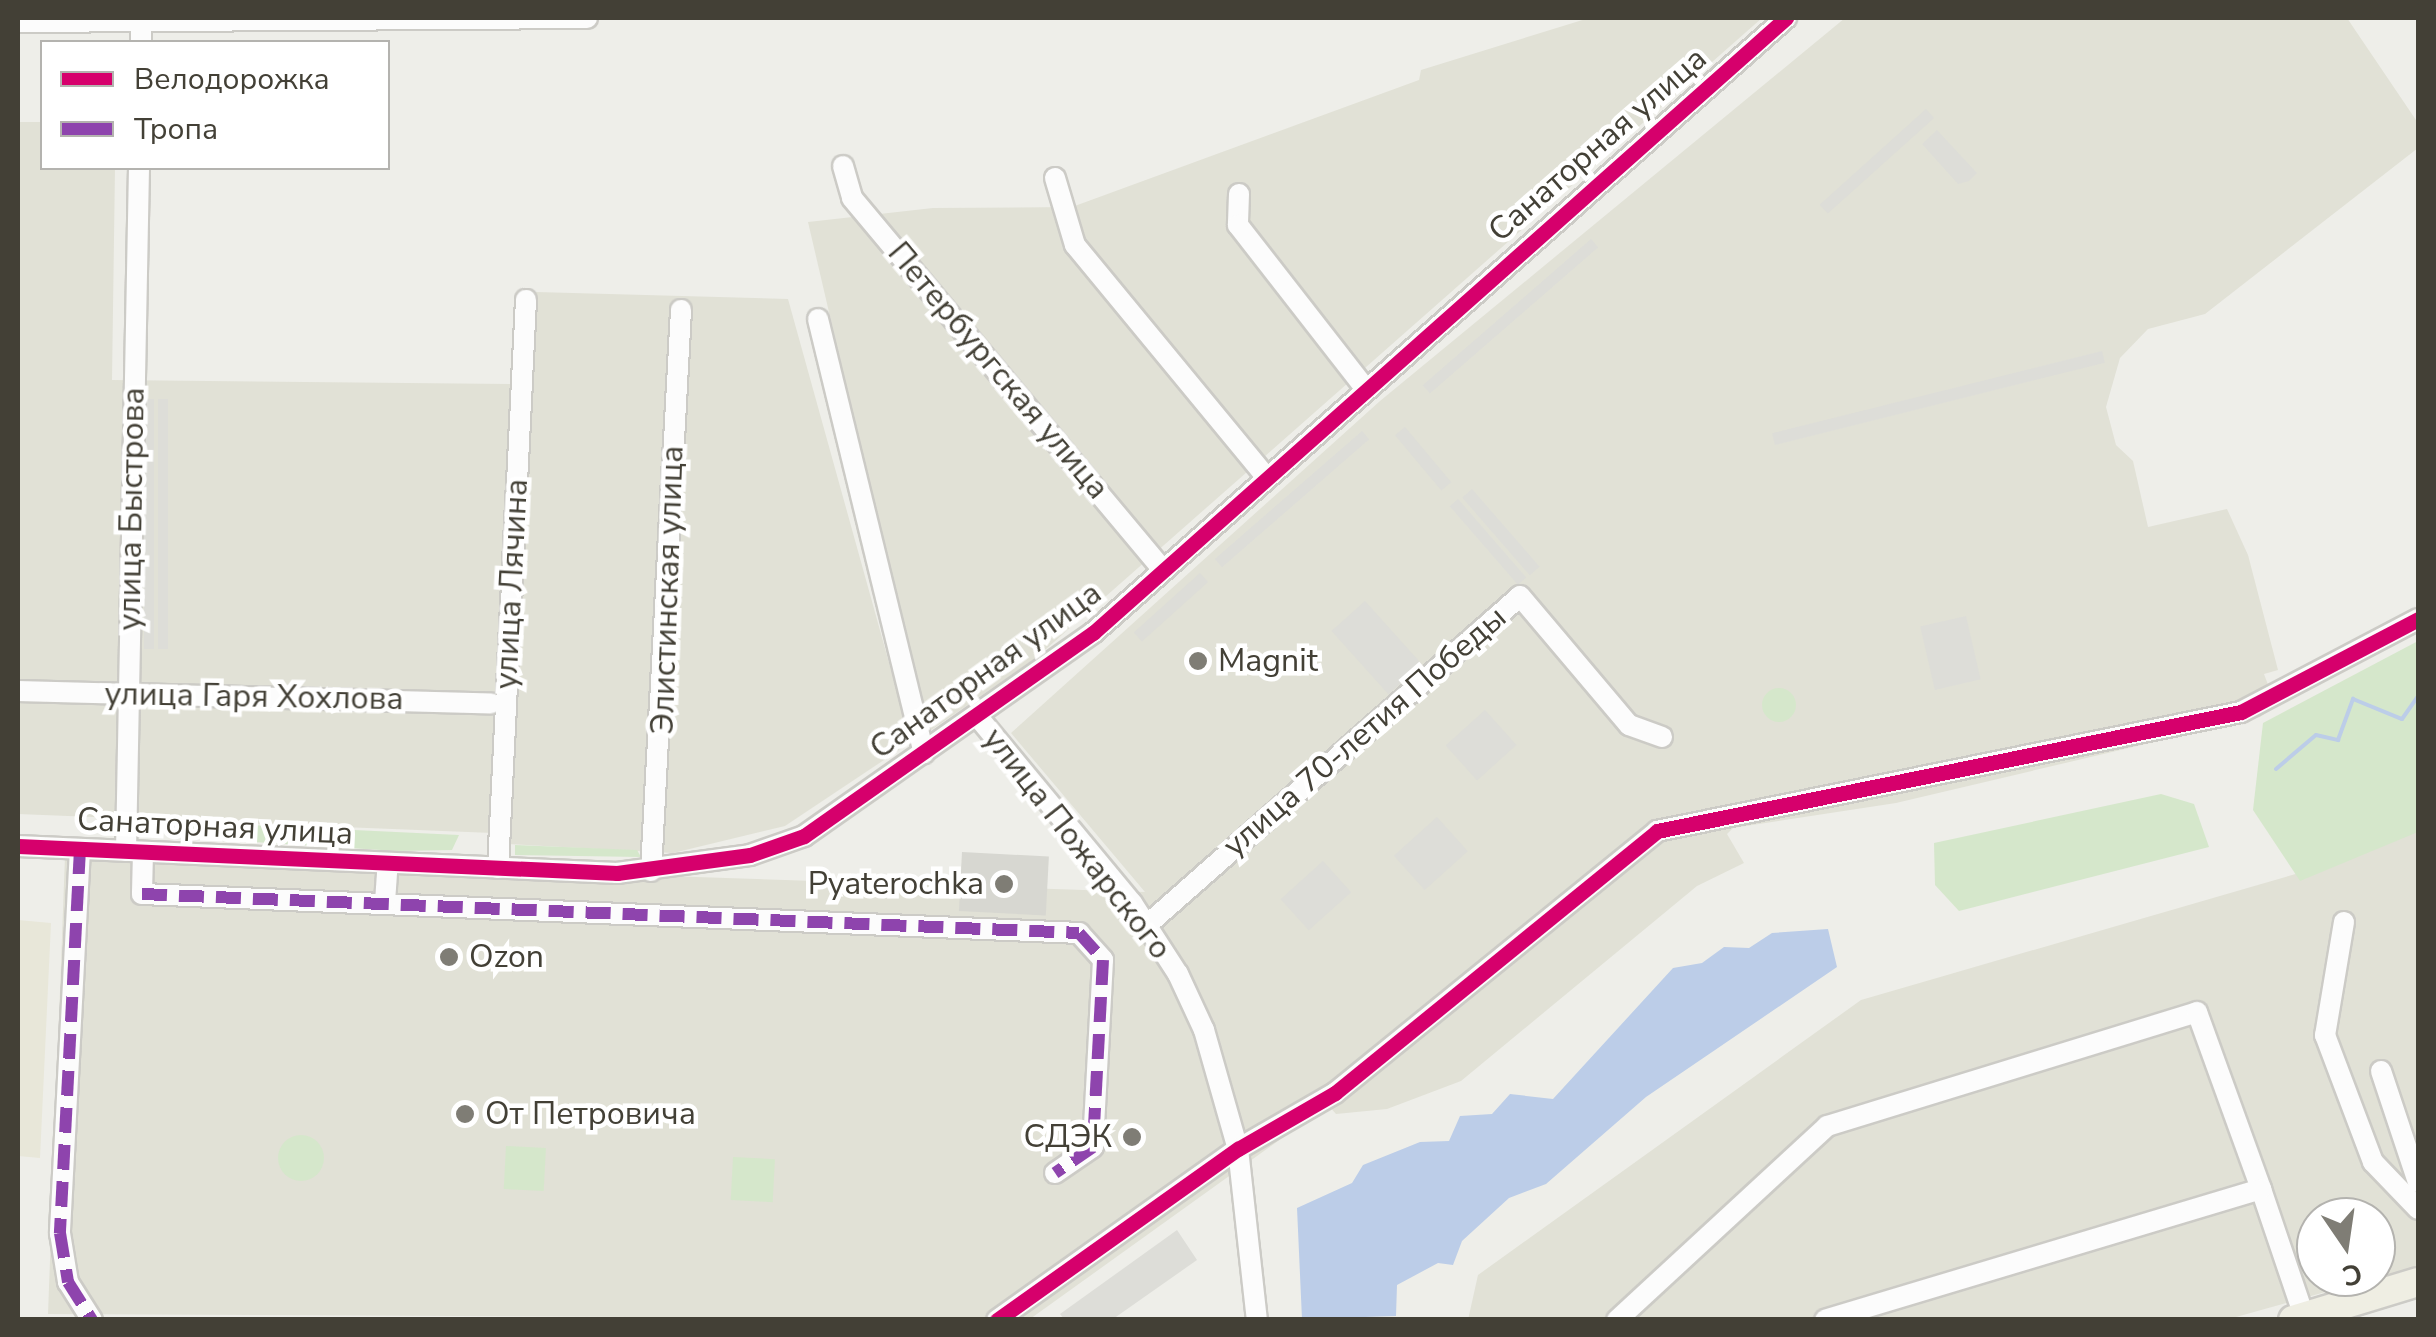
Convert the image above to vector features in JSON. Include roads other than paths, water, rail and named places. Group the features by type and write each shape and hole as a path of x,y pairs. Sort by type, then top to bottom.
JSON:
{"main road":[{"path":"2298,1318 2418,1282"}],"street":[{"path":"18,22 141,28 587,18"},
{"name":"Санаторная улица","path":"18,846 498,868 651,871 750,855 804,836 1066,655 1786,18"},
{"name":"Петербургская улица","path":"843,166 852,198 1163,570"},
{"name":"улица Быстрова","path":"138,170 129,694 135,852 142,894 385,902"},
{"path":"1055,178 1075,245 1266,477"},
{"path":"1239,194 1238,225 1365,388"},
{"name":"улица Лячина","path":"498,868 526,300"},
{"name":"Элистинская улица","path":"651,871 681,310"},
{"path":"818,319 924,753"},
{"name":"улица 70-летия Победы","path":"1146,924 1520,596 1629,725 1662,737"},
{"path":"997,1320 1238,1149 1335,1093 1668,826 1808,806 2240,712 2418,619"},
{"name":"улица Гаря Хохлова","path":"18,692 491,703"},
{"name":"улица Пожарского","path":"978,717 1146,924 1204,1030 1238,1149 1257,1320"},
{"path":"80,849 60,1234 68,1282 92,1320"},
{"path":"388,863 385,902 1088,936 1103,960 1093,1147 1055,1173"},
{"path":"2344,922 2325,1035 2373,1162 2418,1210"},
{"path":"1617,1320 1827,1126 2198,1012 2261,1189 2298,1318"},
{"path":"2381,1071 2418,1182"},
{"path":"1825,1320 2261,1189"}],"water":[{"path":"1828,929 1837,967 1646,1097 1546,1184 1509,1198 1462,1241 1453,1265 1438,1263 1397,1285 1396,1316 1302,1319 1297,1208 1352,1183 1363,1165 1420,1142 1449,1141 1460,1116 1492,1114 1510,1094 1553,1099 1673,968 1702,963 1724,947 1749,948 1772,933"}],"waterway":[{"path":"2276,769 2316,735 2338,740 2353,699 2402,719 2418,696"}],"place":[{"name":"Magnit","path":"1198,661"},
{"name":"Pyaterochka","path":"1004,884"},
{"name":"Ozon","path":"449,957"},
{"name":"От Петровича","path":"465,1114"},
{"name":"СДЭК","path":"1132,1137"}]}
